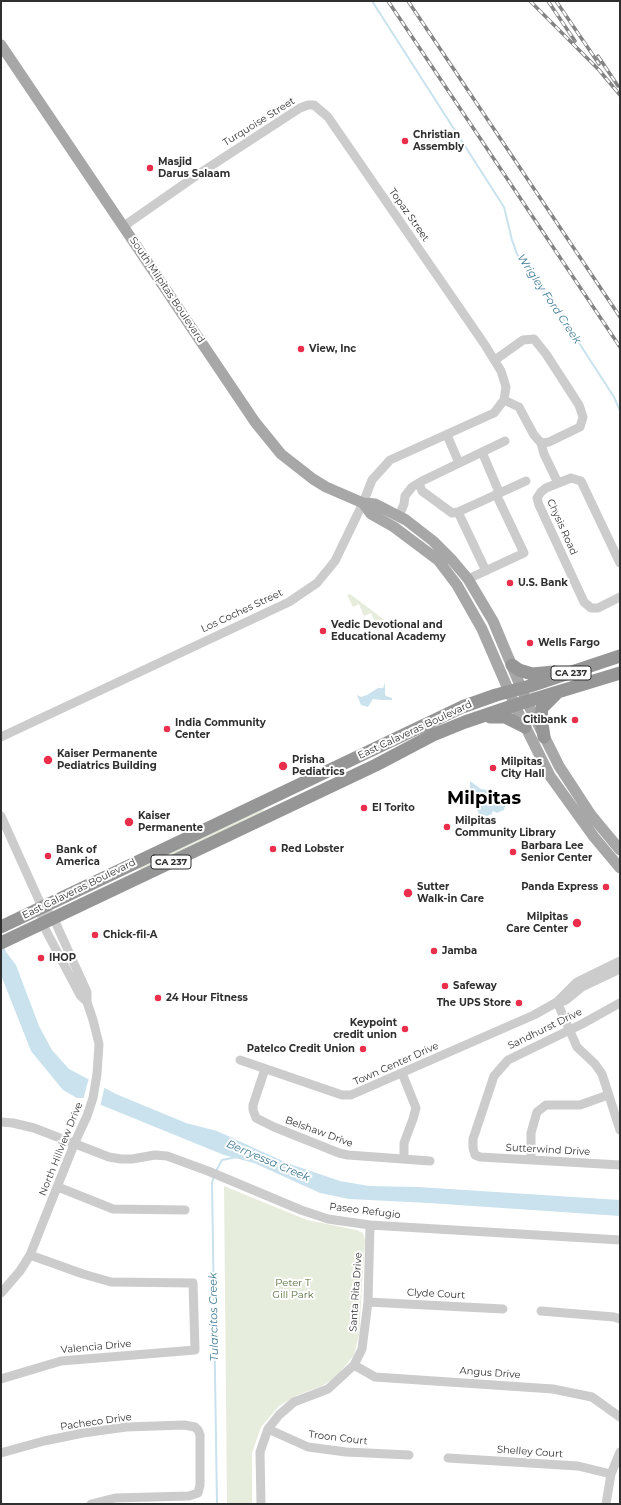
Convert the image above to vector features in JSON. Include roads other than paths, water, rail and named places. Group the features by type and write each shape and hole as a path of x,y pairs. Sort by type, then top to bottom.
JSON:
{"highway":[{"name":"East Calaveras Boulevard","path":"1,927 462,707 620,656"},
{"path":"512,665 519,670 532,674 585,668"},
{"name":"East Calaveras Boulevard","path":"3,942 370,768 433,735 465,722 620,673"},
{"path":"544,737 541,717 542,708 557,693"},
{"path":"465,722 494,716 508,718 525,727"}],"main road":[{"name":"South Milpitas Boulevard","path":"1,45 255,422 281,454 313,478 326,486 363,503 375,504 406,520 433,541 452,560 468,579 493,621 512,665 515,690"},
{"name":"South Milpitas Boulevard","path":"363,503 371,514 394,526 438,560 453,579 482,629 521,704"},
{"path":"521,704 525,727 550,776 594,837 620,868"},
{"path":"521,704 544,737 559,766 591,815 620,850"}],"street":[{"name":"Turquoise Street","path":"124,226 197,174 300,108 308,105"},
{"name":"Topaz Street","path":"308,105 314,105 328,117 495,360"},
{"path":"504,400 506,387 501,371 495,360 523,340 534,339 546,354 579,405 583,417 580,427 549,442 542,443"},
{"name":"Los Coches Street","path":"1,737 289,602 317,583 335,561 363,503 372,480 390,460 494,413 504,400"},
{"name":"Chysis Road","path":"504,400 519,407 534,435 542,443 544,454 558,483 546,488 537,498 584,602 591,608 598,608 620,597"},
{"path":"447,435 459,464"},
{"path":"399,516 404,504 405,496 412,487 505,441"},
{"path":"468,579 524,553 482,452"},
{"path":"558,483 571,478 581,481 617,548 620,563"},
{"path":"419,483 422,491 452,513 458,512 526,481"},
{"path":"458,512 486,571"},
{"path":"1,816 42,908"},
{"name":"North Hillview Drive","path":"1,1293 20,1271 30,1255 89,1110 93,1098 97,1074 98,1044 93,1020 87,1002 87,992 42,908"},
{"name":"Town Center Drive","path":"240,1060 342,1095 351,1095 534,1015 556,1002 577,982 620,961"},
{"name":"Town Center Drive","path":"556,1002 566,1000 582,987 620,969"},
{"path":"556,1002 577,1048 596,1064 602,1074 620,1130"},
{"name":"Sandhurst Drive","path":"475,1155 473,1138 494,1076 508,1060 582,1024 620,1003"},
{"name":"Belshaw Drive","path":"265,1069 253,1110 256,1118 274,1127 339,1153 352,1156 430,1161"},
{"path":"402,1073 416,1108 404,1142 404,1159"},
{"path":"531,1160 531,1133 537,1112 546,1105 580,1105 608,1095"},
{"name":"Paseo Refugio","path":"1,1122 34,1128 75,1142 109,1157 121,1159 155,1155 167,1156 221,1176 301,1210 328,1219 370,1225 620,1240"},
{"name":"Sutterwind Drive","path":"475,1155 480,1157 620,1165"},
{"path":"58,1187 113,1209 185,1210"},
{"name":"Santa Rita Drive","path":"260,1504 260,1452 268,1429 294,1402 328,1389 354,1365 362,1349 368,1302 370,1225"},
{"name":"Valencia Drive","path":"1,1379 61,1361 195,1350 193,1284 111,1282 30,1255"},
{"name":"Clyde Court","path":"368,1302 503,1309"},
{"path":"541,1311 614,1317 620,1319"},
{"name":"Angus Drive","path":"354,1365 375,1377 553,1389 592,1397 620,1417"},
{"name":"Pacheco Drive","path":"1,1453 44,1441 83,1433 126,1427 184,1425 195,1427 200,1435 200,1485 198,1493 189,1496 115,1498 91,1504"},
{"name":"Troon Court","path":"268,1429 308,1447 346,1452 409,1455"},
{"path":"606,1504 611,1474 620,1452"},
{"name":"Shelley Court","path":"448,1458 578,1466 611,1474"}],"water":[{"path":"385,683 385,694 386,696 392,698 392,700 373,699 368,707 361,705 357,695 361,697 367,695 378,688 383,688"},
{"path":"470,781 481,789 498,792 498,794 494,796 495,798 500,796 505,799 506,803 504,810 497,813 494,811 492,814 487,816 479,814 472,800 464,796 462,793 466,793 470,790"},
{"name":"Berryessa Creek","path":"1,938 6,952 16,965 39,1026 52,1050 69,1069 116,1094 186,1123 217,1131 287,1163 340,1181 369,1186 418,1187 620,1200 620,1216 349,1199 320,1193 254,1163 224,1155 84,1098 77,1098 63,1090 31,1051 1,975"}],"waterway":[{"name":"Wrigley Ford Creek","path":"372,1 504,207 517,254 557,309 614,397 620,411"},
{"name":"Tularcitos Creek","path":"216,1171 222,1160 237,1157"},
{"name":"Tularcitos Creek","path":"214,1177 212,1182 217,1504"}],"railway":[{"path":"388,1 620,347"},
{"path":"408,1 620,317"},
{"path":"530,1 599,70 620,95"},
{"path":"548,1 575,41"},
{"path":"556,1 599,64"},
{"path":"598,56 618,86"}],"place":[{"name":"Christian Assembly","path":"405,141"},
{"name":"Masjid Darus Salaam","path":"150,168"},
{"name":"View, Inc","path":"301,349"},
{"name":"U.S. Bank","path":"510,583"},
{"name":"Vedic Devotional and Educational Academy","path":"323,631"},
{"name":"Wells Fargo","path":"530,643"},
{"name":"Citibank","path":"575,720"},
{"name":"India Community Center","path":"167,729"},
{"name":"Kaiser Permanente Pediatrics Building","path":"48,760"},
{"name":"Prisha Pediatrics","path":"283,766"},
{"name":"Milpitas City Hall","path":"493,768"},
{"name":"El Torito","path":"364,808"},
{"name":"Kaiser Permanente","path":"129,822"},
{"name":"Milpitas Community Library","path":"447,827"},
{"name":"Red Lobster","path":"273,849"},
{"name":"Barbara Lee Senior Center","path":"513,852"},
{"name":"Bank of America","path":"48,856"},
{"name":"Panda Express","path":"606,887"},
{"name":"Sutter Walk-in Care","path":"408,893"},
{"name":"Milpitas Care Center","path":"577,923"},
{"name":"Chick-fil-A","path":"95,935"},
{"name":"Jamba","path":"434,951"},
{"name":"IHOP","path":"41,958"},
{"name":"Safeway","path":"445,986"},
{"name":"24 Hour Fitness","path":"158,998"},
{"name":"The UPS Store","path":"519,1003"},
{"name":"Keypoint credit union","path":"405,1029"},
{"name":"Patelco Credit Union","path":"363,1049"}],"district":[{"name":"Milpitas","path":"484,799"}],"park label":[{"name":"Peter T Gill Park","path":"293,1288"}]}
